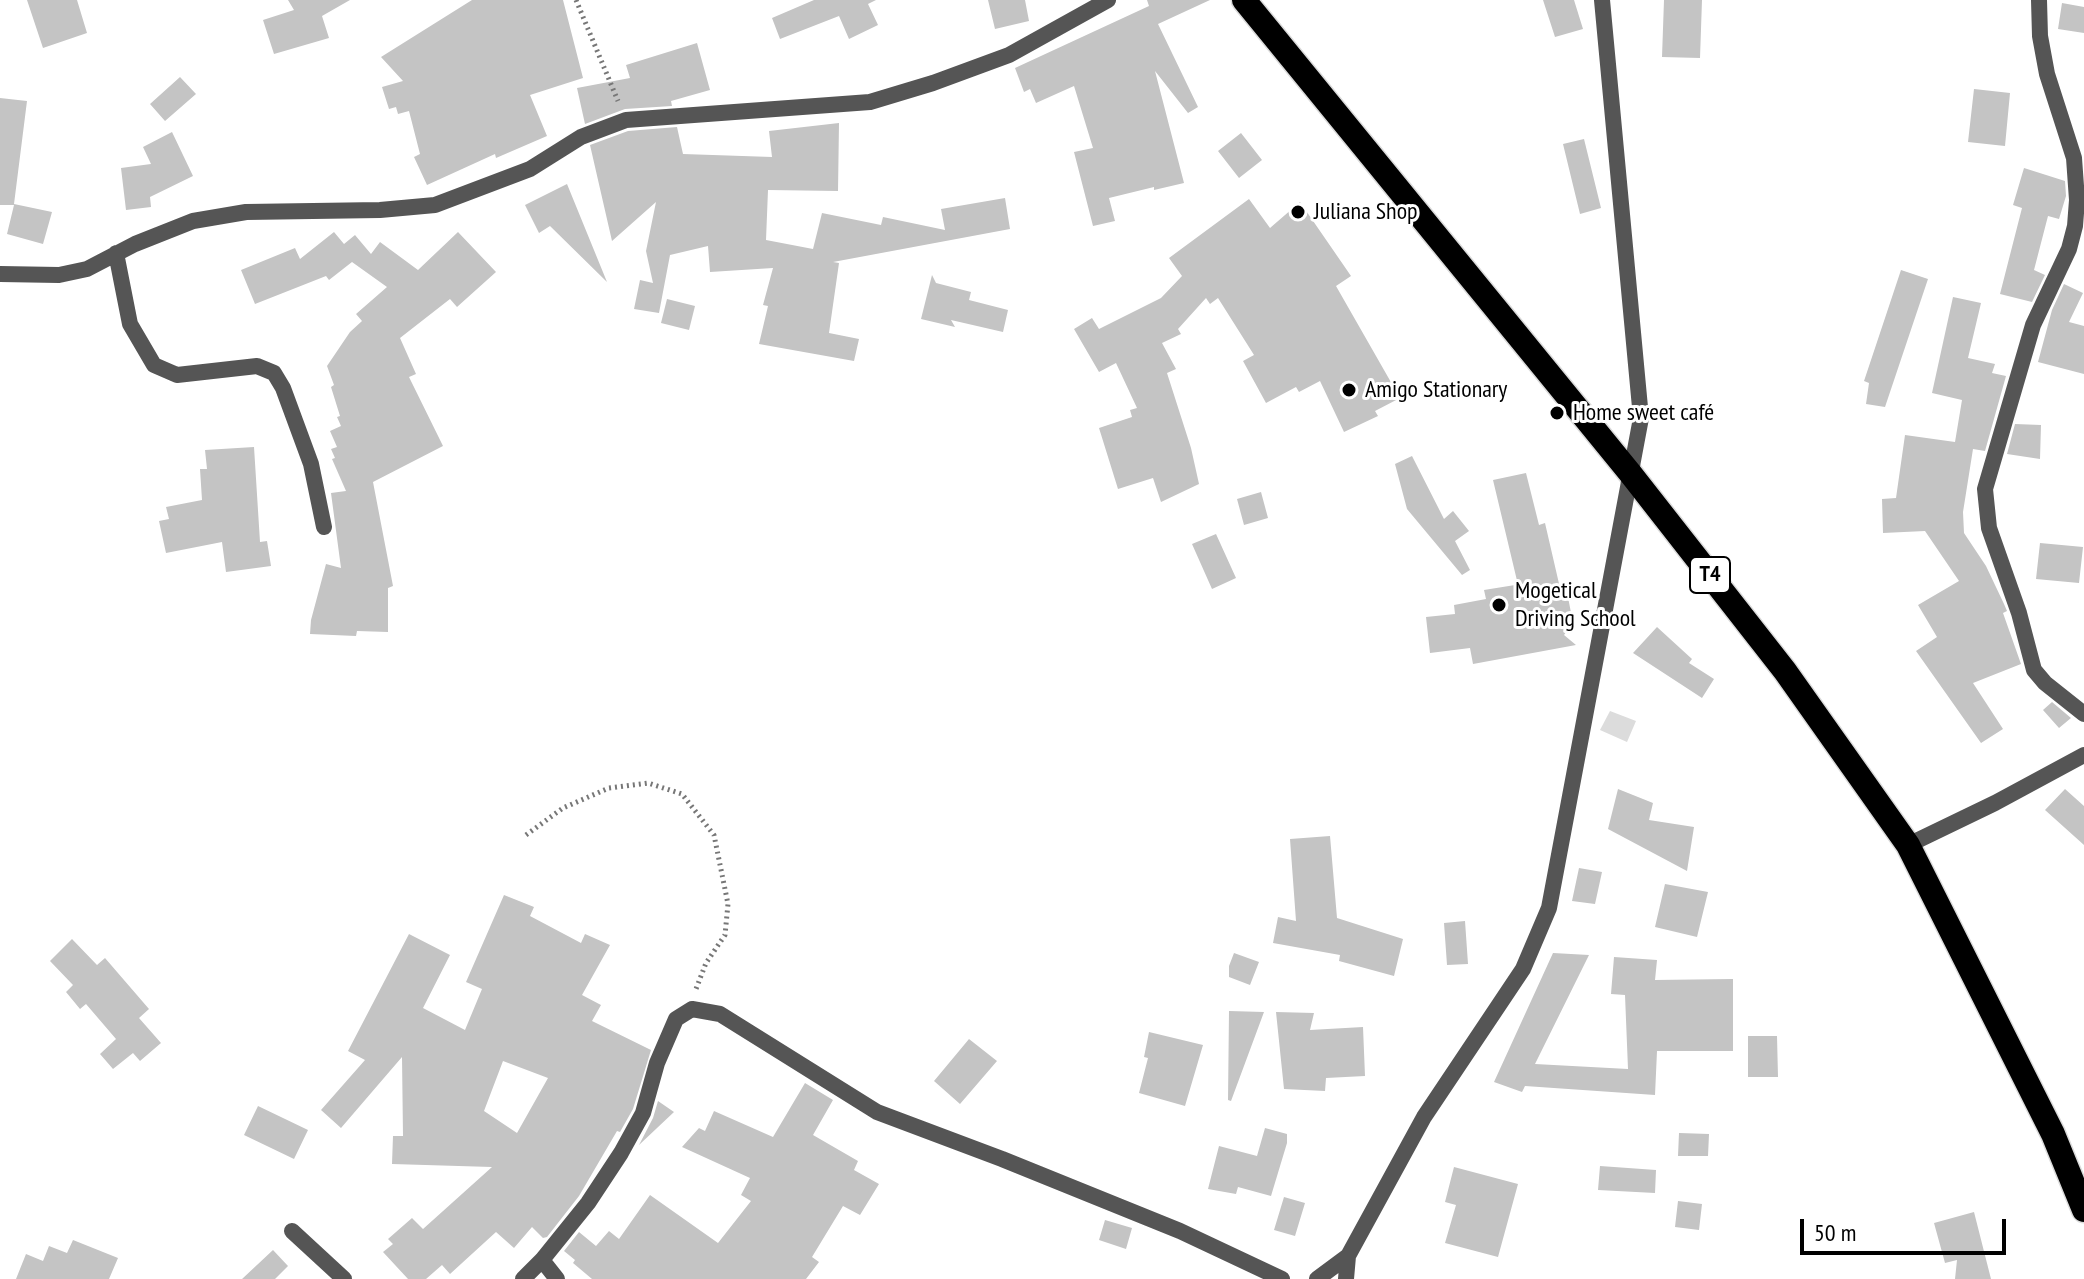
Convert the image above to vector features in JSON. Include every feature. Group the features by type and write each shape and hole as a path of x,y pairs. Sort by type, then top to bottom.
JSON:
{"highway":[{"name":"T4","path":"1244,0 1630,473 1785,671 1908,845 2053,1134 2084,1210"}],"street":[{"path":"0,274 59,275 87,269 116,253 193,221 246,212 380,210 435,205 530,169 581,137 626,120 870,102 1009,55 1108,0"},
{"path":"1346,1279 1348,1256 1424,1117 1523,969 1549,908 1641,418 1602,0"},
{"path":"2039,0 2040,36 2047,74 2074,158 2075,226 2069,249 2033,325 1985,489 1986,509 1989,528 2019,613 2034,670 2045,683 2084,714"},
{"path":"116,253 130,324 154,365 177,375 257,366 274,373 283,388 311,464 324,527"},
{"path":"1908,845 2084,755"},
{"path":"523,1279 588,1203 621,1153 643,1113 665,1042 676,1019 692,1009 720,1014 877,1112 1168,1226 1282,1279"},
{"path":"292,1231 344,1279"},
{"path":"1317,1279 1348,1256"},
{"path":"542,1260 557,1279"}],"path":[{"path":"576,0 626,120"},
{"path":"526,835 563,808 609,788 648,783 682,794 714,835 728,904 725,935 706,963 692,1009"}],"shaded area":[{"path":"1610,711 1636,721 1627,742 1600,730"}],"building":[{"path":"27,0 77,0 87,33 43,48"},
{"path":"288,0 350,0 322,16 329,38 274,54 263,20 294,10"},
{"path":"472,0 563,0 583,78 530,95 547,136 496,158 495,154 427,185 414,157 420,154 409,111 398,114 396,107 389,109 382,87 403,81 381,57"},
{"path":"814,0 876,0 868,4 878,25 849,39 839,16 780,39 772,18"},
{"path":"988,0 1025,0 1029,21 995,29"},
{"path":"1147,0 1210,0 1158,24 1198,107 1188,113 1155,71 1184,183 1109,198 1115,221 1093,226 1074,152 1093,148 1074,86 1036,103 1030,89 1024,92 1015,68 1149,6"},
{"path":"1543,0 1574,0 1583,29 1555,37"},
{"path":"1664,0 1702,0 1700,58 1662,57"},
{"path":"2062,3 2084,7 2084,33 2058,29"},
{"path":"697,43 710,90 671,101 672,106 625,109 585,124 577,88 630,78 626,65"},
{"path":"180,77 196,94 165,121 150,104"},
{"path":"1974,89 2010,93 2005,146 1968,142"},
{"path":"0,98 27,101 14,204 52,212 43,244 7,234 14,205 0,205"},
{"path":"839,123 838,191 768,190 766,240 813,249 822,213 881,225 883,217 945,230 941,209 1005,198 1010,229 833,262 839,263 829,333 859,339 854,361 759,344 768,306 763,305 773,268 710,272 708,246 670,255 659,313 634,309 640,280 653,283 646,251 656,202 612,241 590,145 628,131 677,127 683,154 772,157 769,131"},
{"path":"172,132 193,176 150,197 151,207 126,210 121,168 151,164 143,147"},
{"path":"1241,133 1262,160 1239,178 1218,151"},
{"path":"1584,139 1601,208 1580,214 1563,144"},
{"path":"2024,168 2065,181 2066,196 2059,219 2048,216 2034,270 2045,275 2032,302 2000,294 2022,208 2013,205"},
{"path":"567,184 607,282 550,226 539,233 525,205"},
{"path":"1249,199 1270,228 1300,202 1351,276 1336,286 1400,398 1375,411 1378,416 1344,432 1320,381 1299,392 1296,387 1266,403 1243,361 1254,355 1218,298 1210,304 1206,298 1178,329 1181,334 1162,343 1176,369 1167,373 1199,484 1161,502 1153,478 1118,489 1099,428 1132,417 1130,410 1137,408 1116,363 1099,372 1074,329 1092,318 1099,329 1161,298 1182,276 1169,258"},
{"path":"334,232 344,244 355,235 371,254 380,242 418,270 458,232 496,272 457,307 450,299 400,338 416,374 409,377 443,446 373,482 393,586 388,588 388,632 357,631 356,636 310,634 326,564 341,568 331,493 346,491 332,459 335,458 331,449 337,447 330,431 341,426 331,387 334,385 327,366 350,332 362,321 356,314 387,287 352,262 329,280 326,276 255,304 241,270 295,248 300,259"},
{"path":"1901,270 1928,279 1885,407 1866,404 1869,383 1864,381"},
{"path":"932,275 936,283 971,292 969,300 1008,310 1003,332 951,320 955,327 921,319"},
{"path":"2064,284 2083,293 2069,322 2084,326 2084,374 2038,362 2052,310"},
{"path":"1953,297 1981,303 1968,358 1995,364 1992,373 2006,376 1985,451 1973,449 1963,512 1964,533 1986,566 2004,604 2007,611 2003,613 2021,664 1973,683 2003,729 1981,743 1916,651 1937,637 1918,605 1959,581 1925,531 1883,533 1882,499 1896,498 1905,435 1955,442 1962,400 1932,393"},
{"path":"667,299 695,306 689,330 661,323"},
{"path":"2015,424 2041,425 2040,459 2007,454"},
{"path":"254,447 260,542 267,541 271,566 226,572 222,542 166,553 159,521 169,519 166,507 202,500 200,469 207,469 205,450"},
{"path":"1412,456 1444,519 1453,511 1469,531 1455,541 1470,570 1462,575 1407,509 1395,464"},
{"path":"1526,473 1539,525 1545,523 1560,588 1566,587 1573,623 1564,635 1576,645 1473,664 1470,648 1430,653 1426,617 1455,614 1454,605 1486,599 1484,590 1515,585 1519,589 1493,480"},
{"path":"1261,492 1268,518 1244,525 1237,499"},
{"path":"1216,534 1236,578 1212,589 1192,544"},
{"path":"2040,543 2083,547 2079,583 2036,579"},
{"path":"1657,627 1692,659 1689,663 1714,679 1702,698 1633,653"},
{"path":"2052,702 2071,718 2059,728 2043,710"},
{"path":"1618,789 1653,803 1649,820 1694,827 1687,871 1608,829"},
{"path":"2065,789 2084,806 2084,845 2045,810"},
{"path":"1330,836 1337,918 1403,939 1394,976 1339,961 1340,955 1273,943 1278,917 1296,921 1290,839"},
{"path":"1579,868 1602,872 1595,904 1572,901"},
{"path":"1665,884 1708,892 1697,937 1655,927"},
{"path":"504,895 534,907 530,916 581,943 585,934 610,945 582,995 601,1005 592,1021 651,1050 633,1109 579,1196 547,1237 543,1238 532,1227 514,1248 496,1232 450,1274 442,1265 426,1279 408,1279 383,1252 393,1244 388,1239 412,1218 423,1229 492,1167 392,1164 393,1136 403,1136 402,1057 341,1128 321,1110 365,1060 348,1051 409,934 450,955 423,1008 465,1030 482,989 466,982","holes":["503,1061 548,1078 517,1133 484,1111"]},
{"path":"1465,921 1468,964 1447,965 1444,923"},
{"path":"72,939 97,965 105,958 149,1009 139,1018 161,1043 140,1061 133,1053 113,1069 100,1054 116,1039 86,1004 80,1009 66,992 73,985 50,961"},
{"path":"1234,953 1259,962 1250,985 1229,977"},
{"path":"1553,953 1589,955 1535,1064 1628,1069 1625,995 1611,994 1614,957 1657,960 1655,980 1733,979 1733,1051 1657,1051 1655,1095 1525,1086 1522,1092 1494,1082"},
{"path":"1229,1011 1264,1012 1231,1101 1228,1100"},
{"path":"1276,1012 1314,1013 1310,1030 1363,1027 1365,1076 1326,1078 1325,1091 1284,1089"},
{"path":"1149,1032 1203,1045 1185,1106 1139,1093 1148,1058 1144,1057"},
{"path":"1748,1036 1777,1036 1778,1077 1748,1077"},
{"path":"969,1039 997,1061 960,1104 934,1081"},
{"path":"805,1083 833,1100 813,1135 858,1161 854,1170 879,1184 860,1215 843,1206 812,1257 819,1262 806,1279 592,1279 564,1251 579,1232 596,1246 609,1231 619,1239 650,1195 718,1243 751,1201 741,1195 750,1178 682,1147 699,1128 705,1131 714,1111 773,1137"},
{"path":"658,1101 674,1112 639,1145 653,1118"},
{"path":"258,1106 308,1130 294,1159 244,1135"},
{"path":"1265,1128 1287,1134 1271,1196 1238,1187 1236,1194 1208,1189 1219,1146 1257,1156"},
{"path":"1679,1133 1709,1134 1708,1156 1678,1156"},
{"path":"1600,1166 1656,1170 1655,1193 1598,1190"},
{"path":"1454,1167 1518,1184 1498,1257 1445,1243 1456,1205 1445,1202"},
{"path":"1284,1197 1305,1203 1295,1236 1274,1230"},
{"path":"1678,1201 1702,1204 1699,1230 1675,1227"},
{"path":"1974,1212 1991,1279 1955,1279 1957,1260 1945,1263 1934,1223"},
{"path":"1105,1220 1132,1228 1126,1249 1099,1240"},
{"path":"73,1240 118,1258 109,1279 16,1279 26,1254 43,1261 49,1246 67,1253"},
{"path":"273,1250 288,1266 275,1279 242,1279"}],"place":[{"name":"Juliana Shop","path":"1298,212"},
{"name":"Amigo Stationary","path":"1349,390"},
{"name":"Home sweet café","path":"1557,413"},
{"name":"Mogetical Driving School","path":"1499,605"}]}
